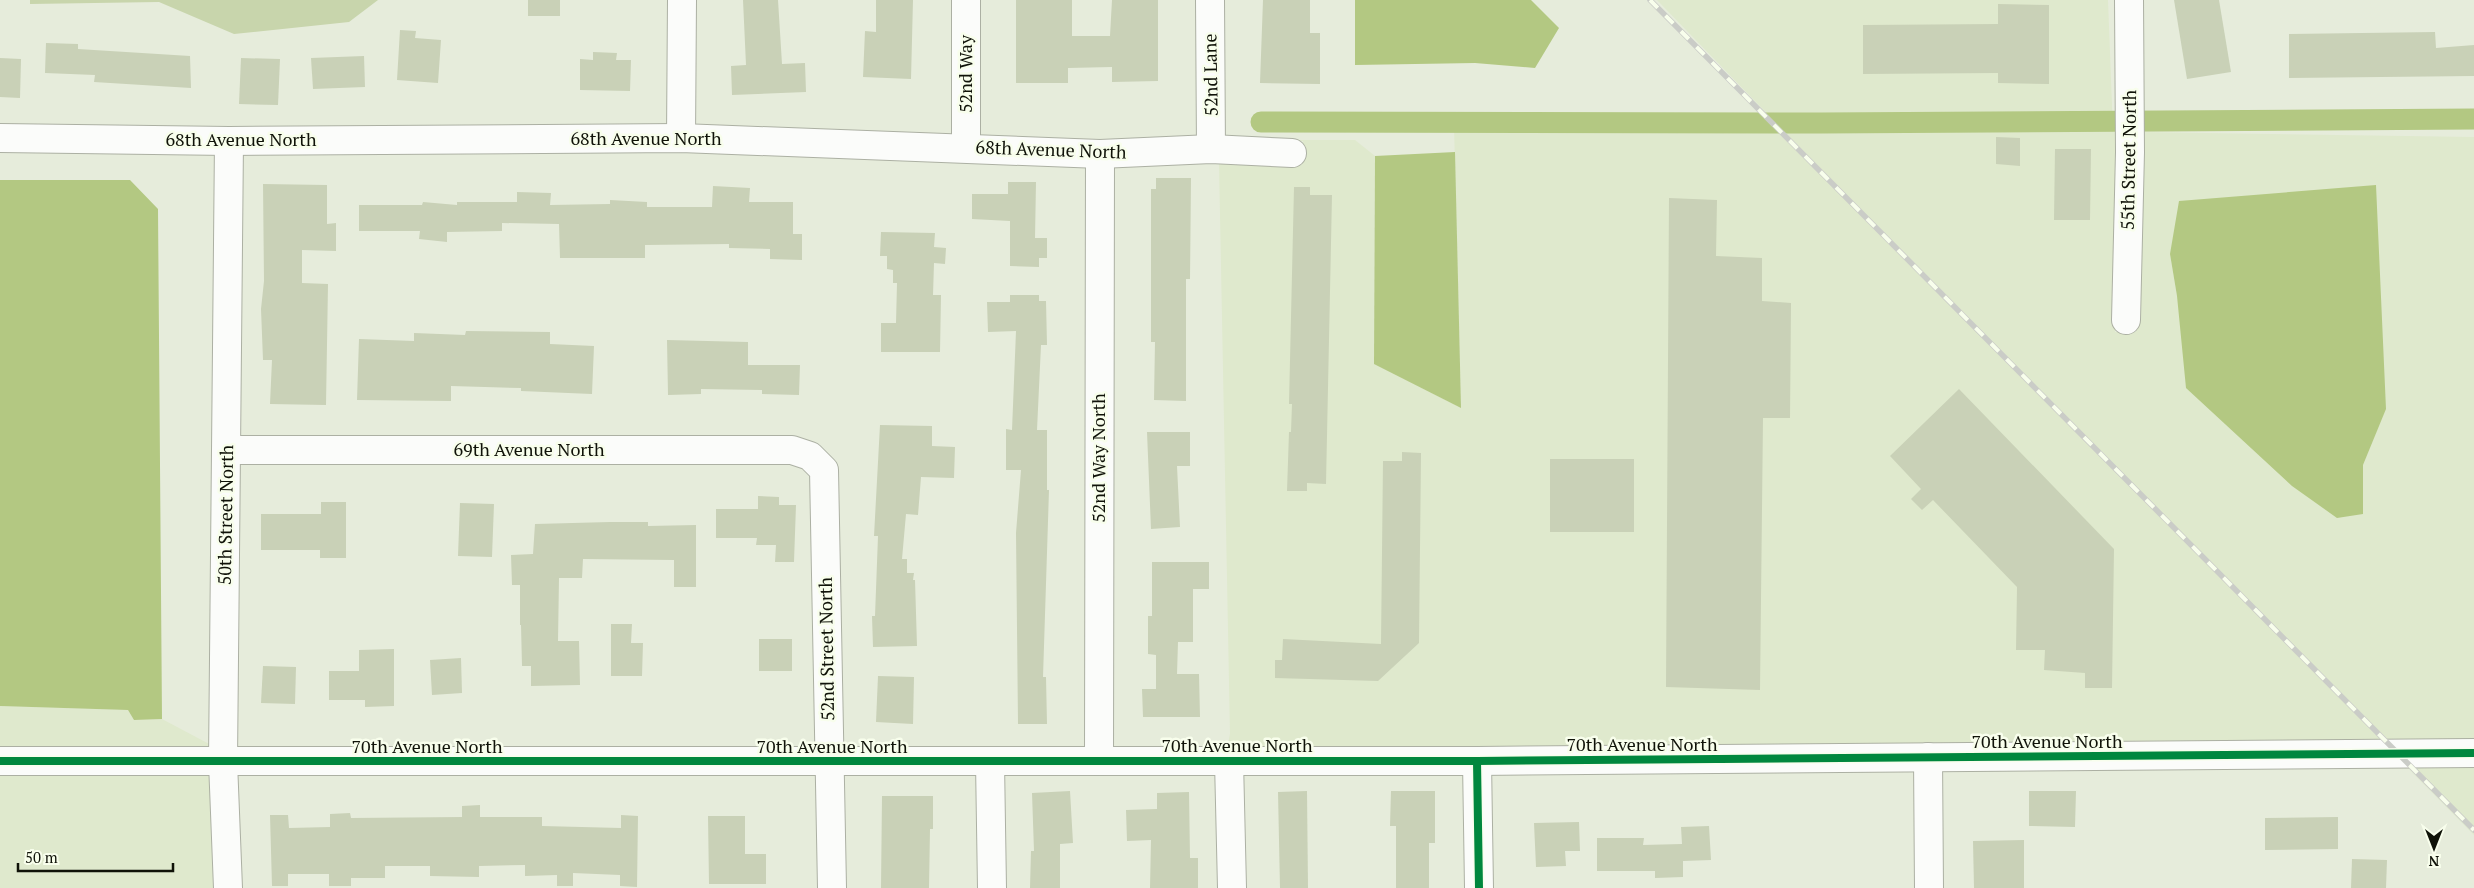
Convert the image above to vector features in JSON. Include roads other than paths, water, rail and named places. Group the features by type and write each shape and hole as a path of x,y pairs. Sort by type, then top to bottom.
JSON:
{"street":[{"path":"681,138 682,0"},
{"name":"52nd Way","path":"966,0 966,148"},
{"name":"52nd Lane","path":"1210,0 1211,149"},
{"name":"55th Street North","path":"2126,320 2130,152 2129,0"},
{"name":"68th Avenue North","path":"0,138 229,141 681,138 1100,154 1211,149 1292,153"},
{"name":"50th Street North","path":"228,888 223,762 229,141"},
{"name":"52nd Way North","path":"1099,761 1100,154"},
{"name":"69th Avenue North","path":"227,450 792,450 810,456 824,470"},
{"name":"52nd Street North","path":"824,470 832,888"},
{"name":"70th Avenue North","path":"0,761 1477,761 2474,753"},
{"path":"1928,757 1929,888"},
{"path":"1229,761 1232,888"},
{"path":"1477,761 1479,888"},
{"path":"990,762 992,888"}],"waterway":[{"path":"1261,122 1821,123 2474,119"}],"railway":[{"path":"1650,0 2474,830"}]}
